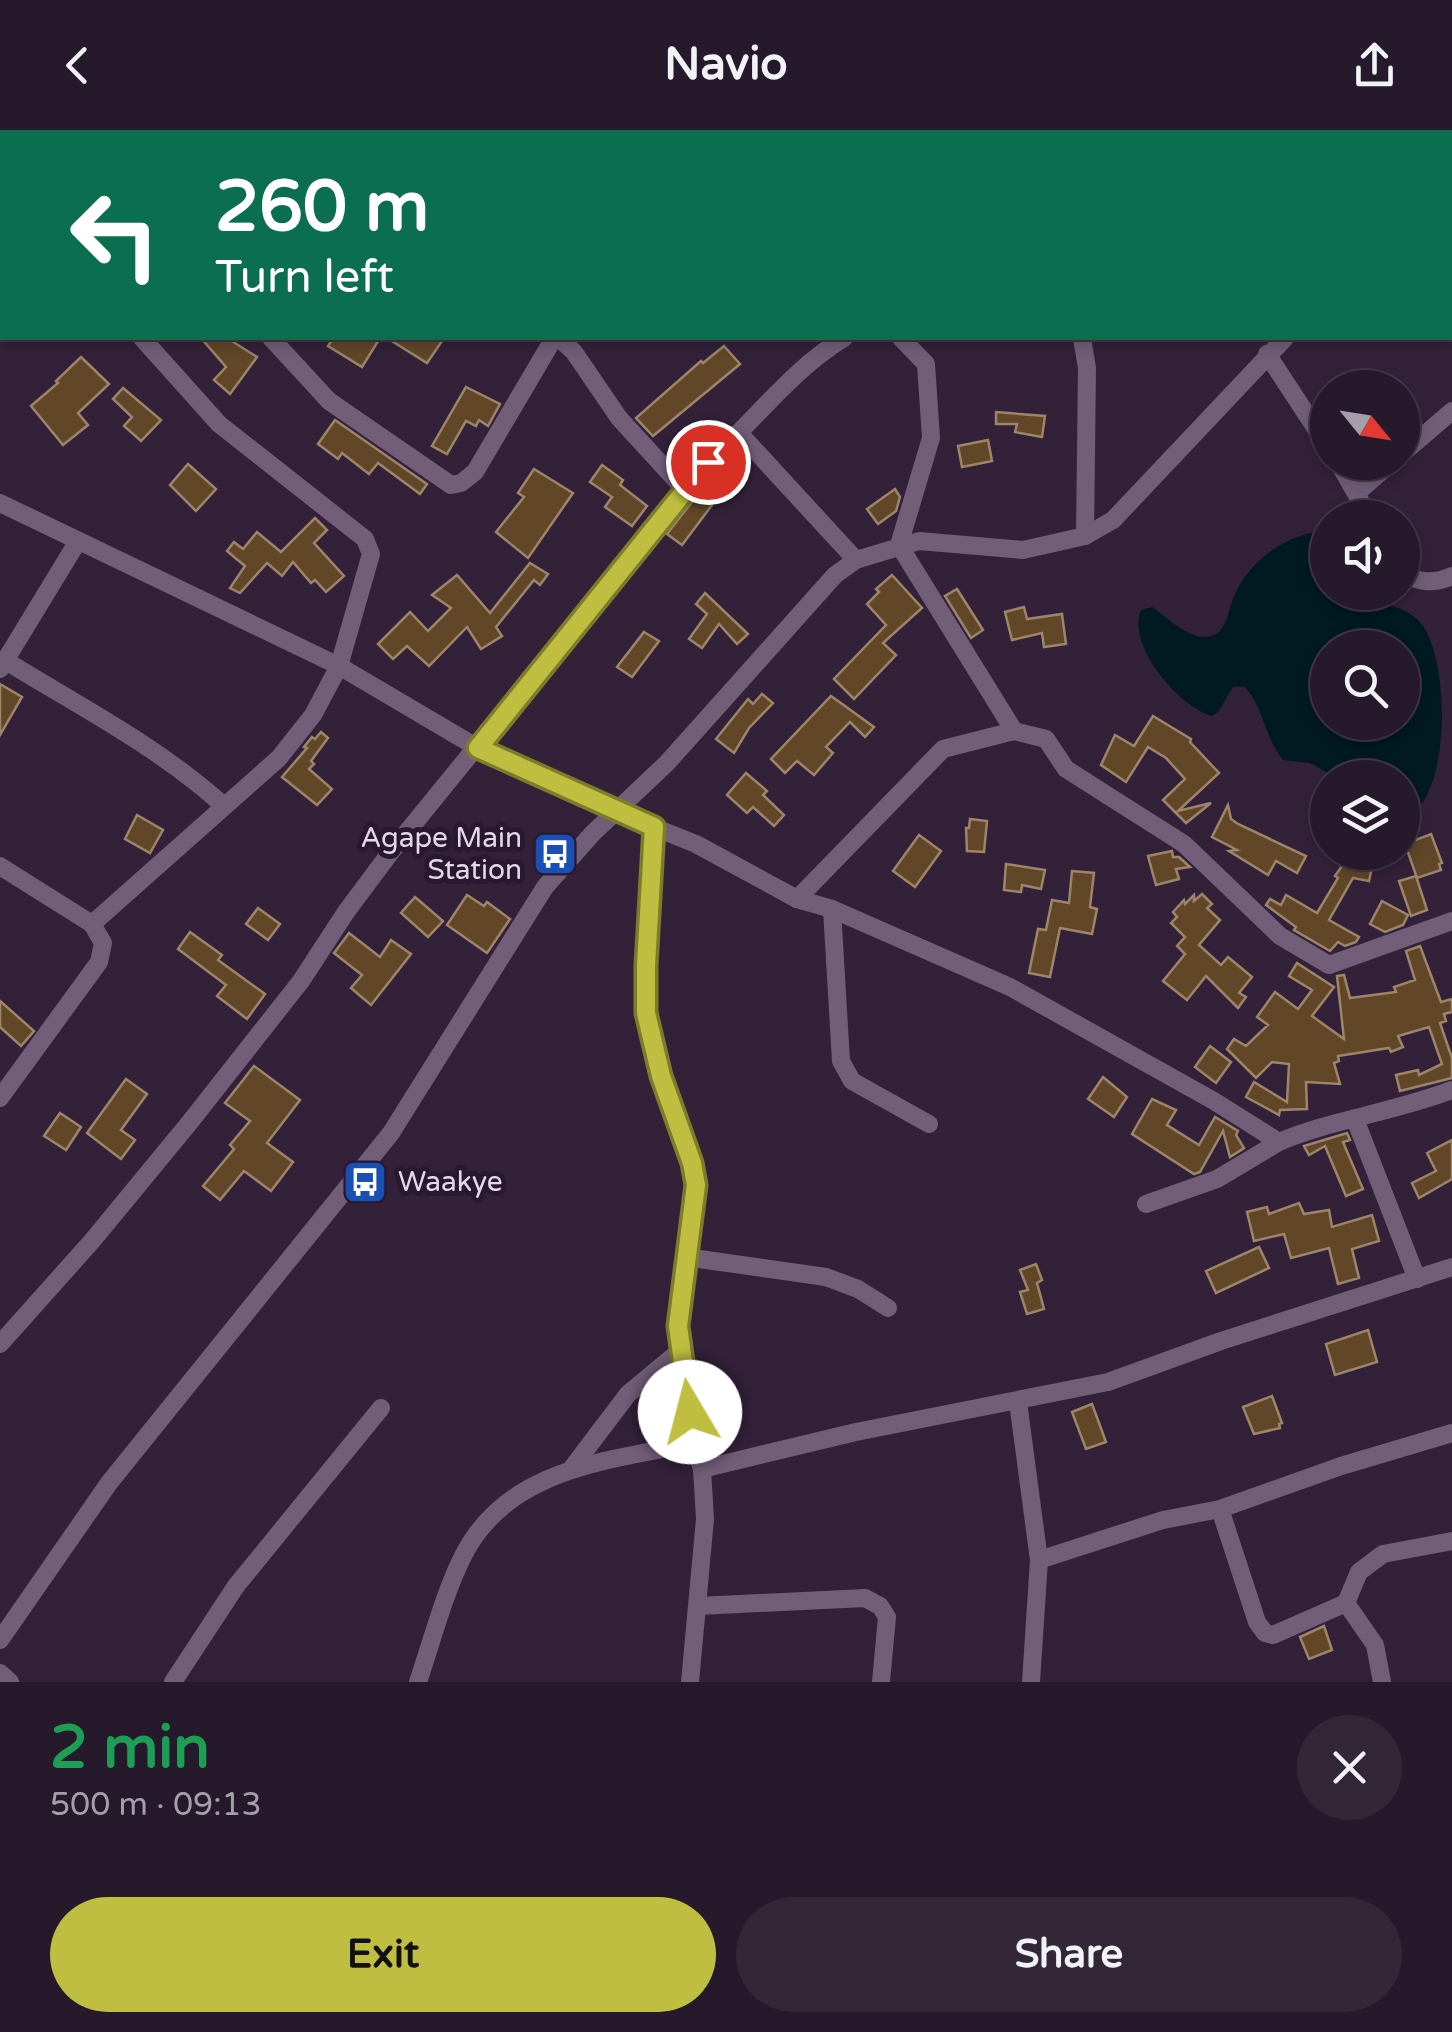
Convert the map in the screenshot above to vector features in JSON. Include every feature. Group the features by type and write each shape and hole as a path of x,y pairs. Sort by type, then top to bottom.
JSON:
{"street":[{"path":"92,924 279,758 313,715 339,666 371,554 369,545 218,424 144,340"},
{"path":"273,340 329,401 451,484 461,483 475,472 556,340"},
{"path":"559,340 574,352 619,418 685,490"},
{"path":"0,1344 190,1122 301,981 390,853 708,462 817,354 841,340"},
{"path":"903,340 926,364 931,438 899,546 1014,732"},
{"path":"1082,340 1088,368 1086,536"},
{"path":"0,1640 108,1482 391,1132 545,888 572,855 667,763 835,575 856,560 918,541 1023,550 1086,536 1114,520 1283,340"},
{"path":"1267,354 1310,419"},
{"path":"1420,439 1452,411"},
{"path":"740,434 856,560"},
{"path":"1350,480 1362,500"},
{"path":"1358,492 1372,480"},
{"path":"0,503 339,666 478,748 696,844 797,899 832,910 1010,986 1279,1142"},
{"path":"78,541 3,665 149,750 198,782 224,806"},
{"path":"1420,581 1436,582 1452,576"},
{"path":"797,899 942,748 1014,732 1046,739 1066,769 1184,844 1280,936 1329,965 1452,921"},
{"path":"654,827 646,1013 661,1076 696,1185 678,1326 694,1444 702,1469 705,1519 690,1682"},
{"path":"0,1098 99,962 103,944 92,924 2,871"},
{"path":"832,910 840,1061 852,1081 929,1124"},
{"path":"1146,1204 1217,1179 1302,1132 1411,1106 1452,1090"},
{"path":"1355,1119 1417,1279"},
{"path":"685,1257 826,1277 858,1288 888,1308"},
{"path":"702,1469 856,1432 1108,1382 1452,1266"},
{"path":"572,1468 628,1394 681,1350"},
{"path":"1018,1402 1039,1560 1032,1682"},
{"path":"172,1682 236,1586 381,1408"},
{"path":"1039,1560 1163,1520 1220,1508 1452,1433"},
{"path":"418,1682 462,1558 483,1524 505,1502 537,1481 572,1468 694,1444"},
{"path":"1220,1508 1257,1622 1265,1633 1272,1635 1346,1603 1359,1572 1383,1554 1452,1541"},
{"path":"698,1606 865,1598 880,1606 887,1617 881,1682"},
{"path":"1346,1603 1375,1645 1382,1682"},
{"path":"0,1673 10,1682"}],"water":[{"path":"1310,534 1310,610 1403,610 1418,620 1429,638 1437,663 1442,727 1431,787 1420,805 1420,760 1283,760 1245,687 1233,687 1212,716 1185,701 1148,657 1138,624 1141,610 1152,607 1189,633 1214,635 1225,623 1235,594 1251,569 1285,542"}],"building":[{"path":"203,340 230,340 257,357 230,394 214,380 226,367"},
{"path":"332,340 379,340 362,367 328,346"},
{"path":"390,340 443,340 427,363"},
{"path":"724,346 740,364 653,436 636,418"},
{"path":"81,357 109,384 78,413 88,425 63,445 31,406"},
{"path":"466,387 500,404 488,426 479,420 476,426 466,421 447,454 432,446"},
{"path":"123,388 161,420 141,441 124,426 132,417 113,399"},
{"path":"996,412 1045,416 1042,437 1015,432 1017,424 996,424"},
{"path":"335,420 427,484 420,494 378,463 369,474 342,453 338,459 318,444"},
{"path":"988,440 992,461 962,467 958,446"},
{"path":"188,464 216,489 196,511 170,485"},
{"path":"602,465 623,480 620,485 647,506 632,526 605,507 612,497 590,482"},
{"path":"534,469 573,493 528,558 496,532 524,497 518,493"},
{"path":"895,489 900,497 896,511 878,524 867,509"},
{"path":"698,494 712,505 682,545 667,534"},
{"path":"315,518 327,530 314,543 344,576 326,592 315,580 311,583 293,562 282,576 267,563 240,593 230,588 245,566 227,551 234,542 243,549 257,532 281,552"},
{"path":"530,563 548,574 540,585 534,580 496,627 502,636 481,649 467,627 429,666 407,646 393,659 378,644 410,612 428,631 451,608 432,595 457,575 490,613"},
{"path":"892,575 922,608 883,643 896,655 854,699 834,679 886,625 867,604"},
{"path":"957,589 983,630 971,638 945,596"},
{"path":"705,593 748,634 737,644 719,624 702,648 689,639 707,614 696,604"},
{"path":"1024,607 1027,619 1062,614 1066,644 1044,647 1042,633 1012,640 1005,612"},
{"path":"644,632 659,641 632,677 617,667"},
{"path":"0,684 22,697 0,735"},
{"path":"762,694 773,703 749,728 734,753 716,739 748,699 753,704"},
{"path":"831,696 874,727 865,737 850,722 826,747 833,753 814,775 797,761 785,773 771,759"},
{"path":"1153,716 1191,739 1219,773 1178,811 1211,803 1186,823 1163,800 1185,779 1166,758 1148,747 1126,782 1101,765 1115,735 1134,746"},
{"path":"321,732 328,738 309,769 332,789 317,805 282,777 312,737 315,739"},
{"path":"746,773 767,791 763,795 784,815 774,826 753,807 747,813 727,795"},
{"path":"1228,805 1231,819 1238,824 1306,856 1297,873 1276,861 1268,875 1229,851 1237,850 1212,837"},
{"path":"137,815 163,830 150,853 125,839"},
{"path":"970,819 987,821 984,852 967,851 966,828"},
{"path":"1431,834 1442,863 1441,870 1417,878 1414,870 1420,870 1420,838"},
{"path":"919,835 941,851 915,887 893,871"},
{"path":"1172,851 1173,857 1179,857 1190,867 1176,869 1179,879 1156,885 1148,856"},
{"path":"1006,864 1045,870 1041,889 1022,885 1021,892 1004,890"},
{"path":"1339,870 1371,870 1369,881 1353,878 1329,920 1359,937 1345,946 1338,942 1330,951 1294,930 1296,927 1266,905 1270,899 1281,905 1286,895 1317,913 1338,878 1335,876"},
{"path":"1072,871 1094,873 1090,907 1097,909 1092,934 1060,928 1050,977 1029,973 1038,929 1046,930 1052,900 1069,903"},
{"path":"1416,876 1427,910 1411,916 1399,881"},
{"path":"1202,894 1212,904 1207,908 1220,920 1199,945 1221,965 1228,957 1252,977 1239,993 1246,997 1238,1008 1206,976 1187,1000 1163,981 1185,954 1177,946 1185,937 1171,923 1177,917 1173,912 1184,900 1185,904 1194,895 1194,901"},
{"path":"467,895 484,906 487,902 510,919 487,953 447,925"},
{"path":"415,897 443,921 428,937 401,913"},
{"path":"1382,901 1408,915 1403,925 1385,932 1370,924"},
{"path":"258,908 280,924 268,940 246,924"},
{"path":"190,932 222,955 218,960 265,994 247,1019 217,996 226,985 178,949"},
{"path":"349,933 380,957 391,940 411,954 371,1005 351,988 362,975 334,953"},
{"path":"1420,946 1441,1002 1452,999 1452,1012 1444,1014 1446,1021 1440,1023 1452,1058 1452,1078 1400,1091 1396,1075 1418,1070 1419,1075 1442,1064 1429,1027 1398,1036 1403,1047 1391,1052 1389,1048 1338,1056 1339,1061 1334,1063 1340,1084 1306,1082 1307,1109 1280,1110 1279,1115 1246,1097 1254,1082 1287,1102 1289,1064 1272,1062 1256,1078 1227,1049 1234,1039 1246,1046 1268,1025 1257,1017 1275,992 1298,1009 1312,990 1289,976 1297,963 1334,987 1312,1016 1344,1039 1337,976 1344,975 1350,998 1396,992 1394,987 1415,980 1406,951"},
{"path":"0,1001 34,1031 21,1046 0,1027"},
{"path":"1210,1046 1231,1062 1216,1083 1195,1067"},
{"path":"254,1066 300,1100 267,1143 293,1162 271,1191 244,1171 220,1200 203,1186 234,1149 230,1145 250,1121 225,1103"},
{"path":"1103,1077 1127,1097 1114,1117 1088,1099"},
{"path":"126,1079 147,1094 121,1130 135,1140 121,1159 87,1133"},
{"path":"1152,1099 1176,1110 1167,1125 1199,1145 1215,1117 1238,1131 1236,1135 1244,1148 1230,1157 1223,1131 1200,1172 1194,1174 1132,1134"},
{"path":"60,1113 81,1127 66,1150 44,1136"},
{"path":"1347,1133 1350,1140 1343,1142 1363,1189 1346,1196 1325,1146 1309,1155 1304,1146"},
{"path":"1452,1140 1452,1179 1419,1198 1412,1183 1436,1171 1427,1153"},
{"path":"1299,1203 1304,1214 1329,1210 1332,1227 1372,1215 1379,1241 1352,1249 1359,1278 1338,1284 1329,1248 1291,1258 1284,1234 1254,1241 1247,1212 1267,1207 1269,1214"},
{"path":"1259,1247 1269,1268 1216,1293 1206,1271"},
{"path":"1036,1264 1042,1280 1037,1283 1044,1309 1027,1314 1020,1292 1028,1290 1020,1270"},
{"path":"1368,1330 1377,1362 1335,1375 1326,1344"},
{"path":"1272,1396 1282,1423 1280,1428 1254,1434 1243,1407"},
{"path":"1092,1404 1106,1442 1086,1449 1072,1412"},
{"path":"1324,1626 1332,1650 1309,1659 1300,1637"}],"place":[{"name":"Agape Main Station","path":"555,854"},
{"name":"Waakye","path":"365,1182"}],"route":[{"path":"690,1412 678,1326 696,1185 661,1076 646,1013 654,827 478,748 708,462"}]}
